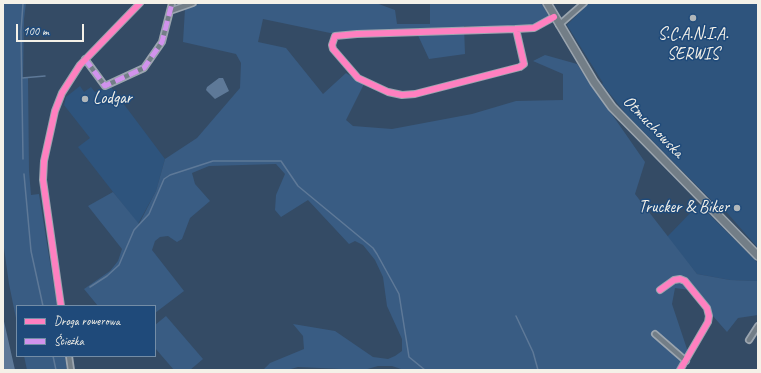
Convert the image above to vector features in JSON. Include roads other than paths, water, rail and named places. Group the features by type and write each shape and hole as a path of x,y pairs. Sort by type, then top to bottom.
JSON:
{"main road":[{"name":"Otmuchowska","path":"546,3 594,82 612,107 758,256"}],"street":[{"path":"61,305 44,193 44,161 57,103 70,80 85,59 140,3"},
{"path":"85,59 105,86 144,68 160,46 172,3"},
{"path":"170,11 193,3"},
{"path":"559,25 584,3"},
{"path":"516,29 517,41 524,64 520,67 415,94 402,95 388,92 358,78 333,49 332,45 335,36 357,34 534,28 554,16"},
{"path":"660,290 674,280 680,279 685,281 707,308 709,316 708,322 680,370"},
{"path":"749,340 758,326"},
{"path":"655,334 686,361"},
{"path":"69,357 71,370"}],"waterway":[{"path":"23,3 21,31 23,159"},
{"path":"22,78 45,76"},
{"path":"90,287 107,276 119,265 134,230 149,214 164,179 170,175 213,161 281,161 298,186 373,248 399,294 409,357 425,370"},
{"path":"24,174 31,251 43,305"},
{"path":"516,316 533,352 538,370"},
{"path":"53,357 56,370"}],"place":[{"name":"S.C.A.N.I.A. SERWIS","path":"693,18"},
{"name":"Lodgar","path":"85,99"},
{"name":"Trucker & Biker","path":"737,208"}]}
